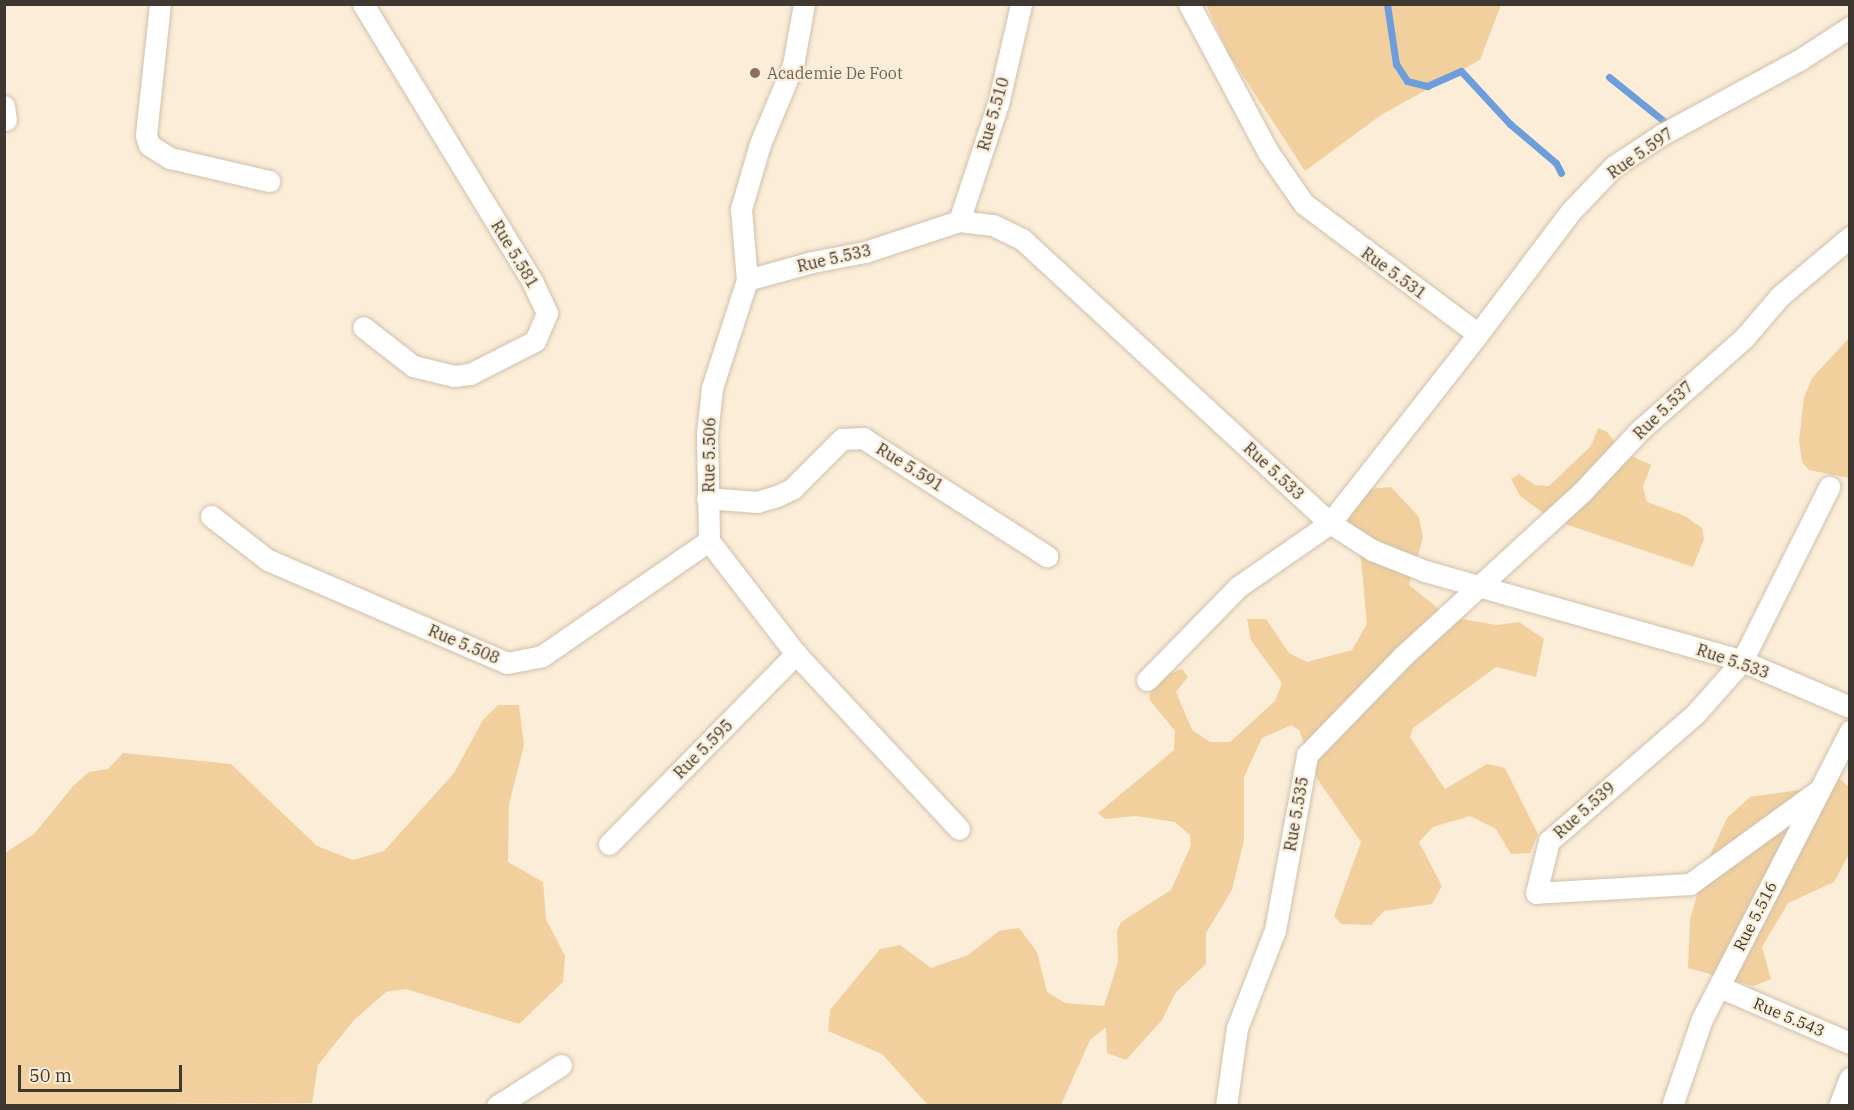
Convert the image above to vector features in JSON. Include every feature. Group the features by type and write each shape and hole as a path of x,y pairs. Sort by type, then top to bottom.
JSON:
{"street":[{"path":"160,4 146,135 149,145 170,158 269,181"},
{"name":"Rue 5.581","path":"363,4 533,283 547,313 535,341 470,374 454,376 413,366 363,327"},
{"name":"Rue 5.506","path":"709,541 707,498 712,388 747,280 741,209 759,144 793,65 804,4"},
{"name":"Rue 5.510","path":"959,222 998,104 1021,4"},
{"name":"Rue 5.531","path":"1189,4 1268,152 1304,204 1478,334"},
{"name":"Rue 5.597","path":"1478,334 1571,212 1614,166 1850,27"},
{"name":"Rue 5.533","path":"747,280 812,262 865,252 959,222 993,225 1023,239 1330,523 1372,550 1480,587 1742,661 1850,707"},
{"name":"Rue 5.537","path":"1480,587 1582,492 1640,430 1744,338 1780,296 1850,237"},
{"path":"1147,680 1238,587 1330,523 1478,334"},
{"name":"Rue 5.591","path":"707,498 757,502 777,496 792,489 842,439 863,438 1047,556"},
{"name":"Rue 5.539","path":"1818,791 1690,884 1536,893 1548,842 1696,712 1742,661 1829,487"},
{"name":"Rue 5.508","path":"211,516 268,560 507,663 542,656 709,541"},
{"path":"709,541 796,654 959,829"},
{"name":"Rue 5.535","path":"1226,1106 1237,1028 1277,921 1307,755 1403,656 1480,587"},
{"name":"Rue 5.595","path":"609,844 796,654"},
{"name":"Rue 5.516","path":"1672,1106 1702,1019 1850,731"},
{"name":"Rue 5.543","path":"1729,991 1850,1043"},
{"path":"497,1106 561,1065"},
{"path":"1839,1106 1850,1078"}],"shaded area":[{"path":"1206,5 1501,5 1480,60 1381,115 1305,171 1229,54"},
{"path":"1849,338 1849,478 1809,470 1802,462 1799,440 1804,398 1812,378"},
{"path":"1598,428 1607,432 1623,452 1651,465 1643,487 1647,502 1685,516 1702,528 1704,539 1693,567 1553,520 1520,496 1511,479 1519,474 1535,485 1549,486 1591,446"},
{"path":"1391,487 1419,517 1423,538 1409,585 1449,617 1497,625 1519,622 1544,639 1536,677 1496,667 1413,728 1410,737 1445,789 1487,764 1505,768 1538,834 1530,853 1511,854 1496,829 1470,816 1433,827 1419,842 1442,886 1432,904 1384,911 1371,925 1341,924 1334,916 1361,842 1318,780 1299,730 1291,725 1262,738 1244,777 1244,840 1232,890 1206,933 1206,964 1176,992 1162,1020 1126,1060 1107,1053 1106,1027 1090,1040 1061,1105 928,1105 882,1054 828,1031 830,1010 880,949 900,945 931,968 968,955 999,931 1019,928 1037,952 1047,992 1065,1003 1104,1006 1118,962 1117,931 1121,922 1171,890 1191,845 1190,835 1175,822 1136,816 1105,819 1098,813 1174,750 1175,731 1149,699 1154,680 1182,669 1188,677 1176,692 1192,730 1210,742 1230,742 1275,701 1282,683 1251,640 1247,619 1266,619 1289,653 1307,662 1352,650 1367,624 1361,560 1347,522 1361,490"},
{"path":"498,705 519,705 524,745 509,804 508,862 543,882 546,919 565,956 563,982 519,1024 406,989 386,992 354,1020 318,1065 312,1103 5,1105 5,853 34,834 73,786 89,772 108,769 123,753 231,764 317,846 353,860 384,851 454,773 483,720"},
{"path":"1833,773 1849,787 1849,854 1834,882 1788,903 1762,947 1771,979 1753,986 1688,968 1690,919 1707,862 1727,818 1750,797 1806,789 1814,778"}],"waterway":[{"path":"1387,4 1396,64 1407,81 1427,86 1461,71 1510,124 1556,163 1561,173"},
{"path":"1609,77 1665,122"}],"place":[{"name":"Academie De Foot","path":"755,73"}]}
